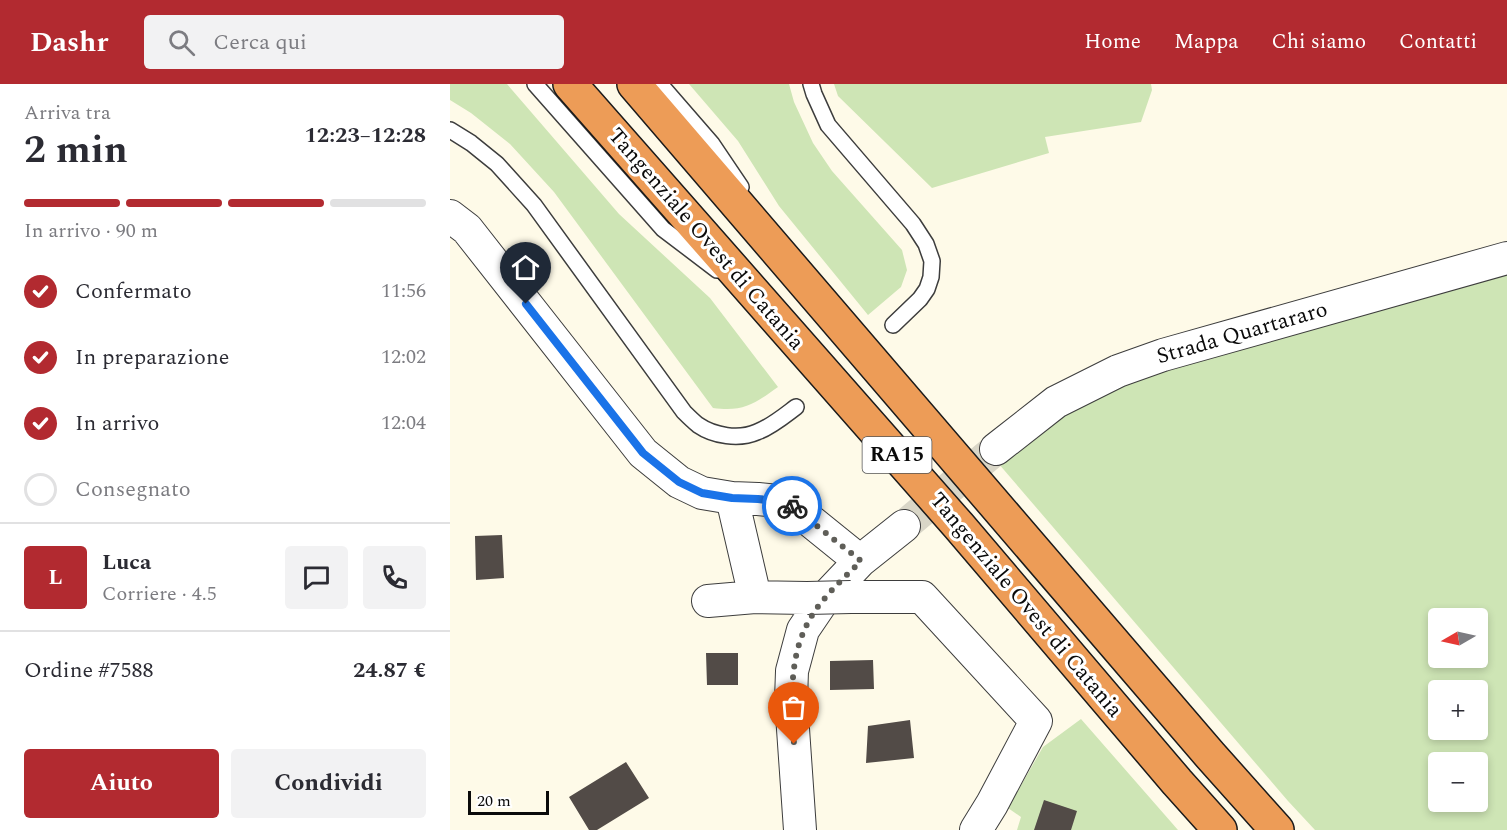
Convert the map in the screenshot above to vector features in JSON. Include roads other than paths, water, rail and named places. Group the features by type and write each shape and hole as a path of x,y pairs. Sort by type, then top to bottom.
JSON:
{"highway":[{"name":"Tangenziale Ovest di Catania","path":"570,84 951,517 1177,783 1220,830"},
{"name":"Tangenziale Ovest di Catania","path":"634,84 1277,830"}],"street":[{"path":"450,216 467,229 643,453 679,482 702,493 732,498 787,502 861,561"},
{"name":"Strada Quartararo","path":"996,449 1056,402 1118,371 1163,355 1507,258"},
{"path":"732,498 755,597"},
{"path":"800,830 791,700 792,671 803,630 824,599 861,561 904,526"},
{"path":"708,601 755,597 922,597 1036,722 976,830"}],"lane":[{"path":"535,84 663,229 767,308"},
{"path":"660,84 712,144 810,289"},
{"path":"811,84 828,125 914,224 926,244 932,261 931,277 927,289 893,325"},
{"path":"450,130 497,164 534,205 684,412 698,425 717,434 739,436 762,430 796,407"}],"tunnel":[{"path":"904,526 996,449"}]}
